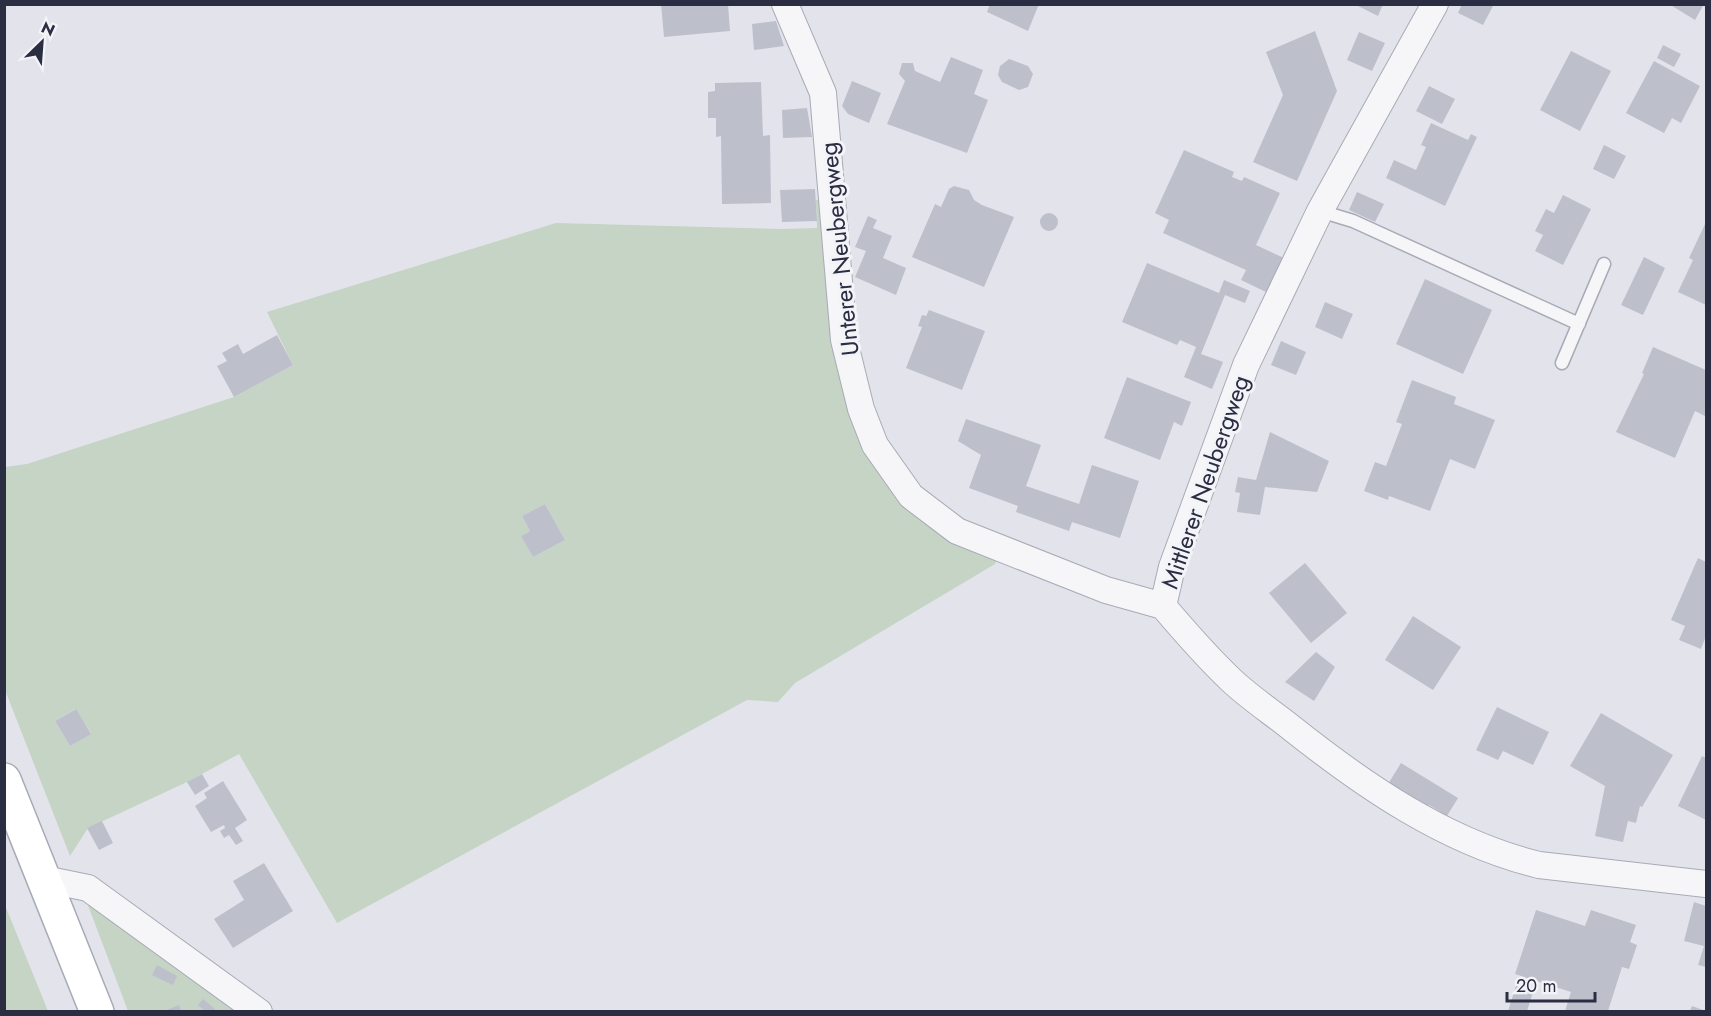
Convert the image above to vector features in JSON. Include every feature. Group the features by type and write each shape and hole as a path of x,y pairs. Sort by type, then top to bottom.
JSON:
{"main road":[{"path":"4,780 97,1011"}],"street":[{"name":"Unterer Neubergweg","path":"785,4 823,93 844,340 861,409 875,445 911,496 957,531 1106,591 1163,606"},
{"name":"Mittlerer Neubergweg","path":"1435,4 1320,211 1246,365 1172,567 1163,606 1232,681 1325,755 1420,818 1514,859 1539,865 1707,884"},
{"path":"44,879 88,888 259,1011"}],"lane":[{"path":"1320,211 1353,221 1579,324"},
{"path":"1562,363 1604,264"}],"green space":[{"path":"816,200 833,200 844,340 895,477 1002,548 995,564 795,683 778,702 747,700 337,923 239,754 187,782 88,828 70,856 5,690 5,467 27,464 234,397 293,365 267,312 556,223 817,228","holes":["545,504 565,540 533,557 521,536 530,531 522,516","75,709 91,733 70,746 55,721"]},
{"path":"86,900 235,1011 128,1011"},
{"path":"5,905 48,1011 5,1011"}],"building":[{"path":"661,4 728,4 730,31 664,37"},
{"path":"990,4 1039,4 1028,31 987,12"},
{"path":"1354,4 1383,4 1378,16"},
{"path":"1462,4 1494,4 1483,25 1458,13"},
{"path":"1669,4 1704,4 1695,20"},
{"path":"776,21 784,46 754,50 752,24"},
{"path":"1315,31 1337,91 1297,181 1253,162 1283,95 1266,52"},
{"path":"1359,32 1385,43 1372,71 1347,60"},
{"path":"1663,45 1681,54 1674,67 1657,58"},
{"path":"1571,51 1611,71 1580,131 1540,110"},
{"path":"951,57 983,70 974,94 988,100 967,153 887,124 905,81 899,74 902,63 913,63 915,71 940,82"},
{"path":"1009,59 1028,66 1033,74 1028,87 1019,90 1002,82 998,75 1000,66"},
{"path":"1654,61 1700,86 1681,123 1672,118 1664,133 1626,113"},
{"path":"852,81 881,93 869,123 848,114 842,106"},
{"path":"761,82 763,136 770,135 771,203 722,204 721,136 716,137 716,118 708,118 708,92 715,91 715,83"},
{"path":"1429,86 1455,99 1442,124 1416,111"},
{"path":"807,108 812,137 783,138 782,110"},
{"path":"1431,123 1468,140 1471,134 1477,137 1445,206 1386,178 1394,160 1416,170 1426,147 1421,145"},
{"path":"1604,145 1626,156 1614,179 1593,169"},
{"path":"1184,150 1234,172 1232,177 1242,181 1244,177 1280,193 1256,245 1284,258 1268,293 1241,280 1246,270 1163,233 1169,220 1155,213"},
{"path":"954,186 969,190 974,200 982,205 1014,217 984,287 912,257 935,204 941,207 949,189"},
{"path":"815,189 817,221 782,222 780,190"},
{"path":"1357,192 1384,204 1375,222 1349,210"},
{"path":"1563,195 1591,209 1563,265 1535,251 1543,235 1535,231 1546,209 1554,213"},
{"path":"1045,213 1053,213 1058,218 1056,229 1045,231 1040,226 1040,218"},
{"path":"868,216 877,220 873,228 892,236 883,258 906,268 896,295 855,277 866,251 855,247"},
{"path":"1706,222 1706,305 1678,292 1693,260 1689,258"},
{"path":"1644,257 1665,268 1643,315 1621,305"},
{"path":"1147,263 1219,293 1224,280 1250,291 1245,303 1225,295 1201,354 1223,362 1212,389 1184,377 1196,347 1180,340 1177,345 1122,322"},
{"path":"1425,279 1492,310 1463,374 1396,344"},
{"path":"1325,302 1353,314 1342,339 1315,327"},
{"path":"929,310 985,331 962,390 906,368 922,327 918,326 922,315 926,316"},
{"path":"277,335 293,365 234,397 217,366 227,361 222,353 238,344 243,354"},
{"path":"1281,341 1306,352 1296,375 1271,365"},
{"path":"1653,347 1706,370 1705,416 1695,411 1675,458 1616,432 1644,374 1642,373"},
{"path":"1127,377 1191,402 1182,426 1174,422 1160,460 1104,438"},
{"path":"1412,380 1456,397 1454,404 1495,420 1475,469 1450,459 1430,511 1389,496 1388,500 1364,491 1375,462 1386,466 1402,424 1396,422"},
{"path":"966,419 1041,445 1026,486 1079,504 1092,465 1139,481 1120,538 1072,522 1069,531 1016,512 1018,506 969,488 981,455 958,441"},
{"path":"1270,432 1329,461 1317,492 1265,487 1260,515 1237,512 1240,493 1235,492 1238,477 1256,480"},
{"path":"545,504 565,540 533,557 521,536 530,531 522,516"},
{"path":"1698,558 1706,562 1706,636 1701,649 1679,640 1685,626 1671,620"},
{"path":"1305,563 1347,613 1311,643 1269,593"},
{"path":"1413,616 1461,647 1433,690 1385,660"},
{"path":"1316,652 1335,667 1314,701 1285,682"},
{"path":"1497,707 1549,732 1533,765 1503,751 1498,760 1476,750"},
{"path":"76,709 91,734 70,746 55,721"},
{"path":"1601,713 1673,755 1642,807 1640,806 1636,823 1628,821 1623,842 1595,836 1605,786 1570,766"},
{"path":"1702,756 1706,758 1706,820 1678,806"},
{"path":"1401,763 1458,798 1447,816 1429,805 1427,808 1388,784"},
{"path":"202,774 209,786 195,795 187,782"},
{"path":"223,781 247,820 235,828 243,841 236,845 229,835 224,838 220,831 225,828 224,825 211,832 195,806 207,798 204,793"},
{"path":"102,821 113,843 99,850 87,828"},
{"path":"264,863 293,911 233,948 214,919 244,900 233,881"},
{"path":"1694,902 1706,906 1706,967 1698,965 1704,946 1684,941"},
{"path":"1536,910 1585,926 1591,910 1636,925 1630,942 1637,945 1629,969 1622,967 1608,1011 1565,1011 1571,992 1515,974"},
{"path":"157,965 177,976 173,985 152,975"},
{"path":"1516,986 1533,992 1527,1011 1508,1011"},
{"path":"203,999 215,1009 213,1011 205,1011 198,1005"},
{"path":"179,1005 181,1011 164,1011"},
{"path":"1692,1006 1706,1011 1690,1011"}]}
